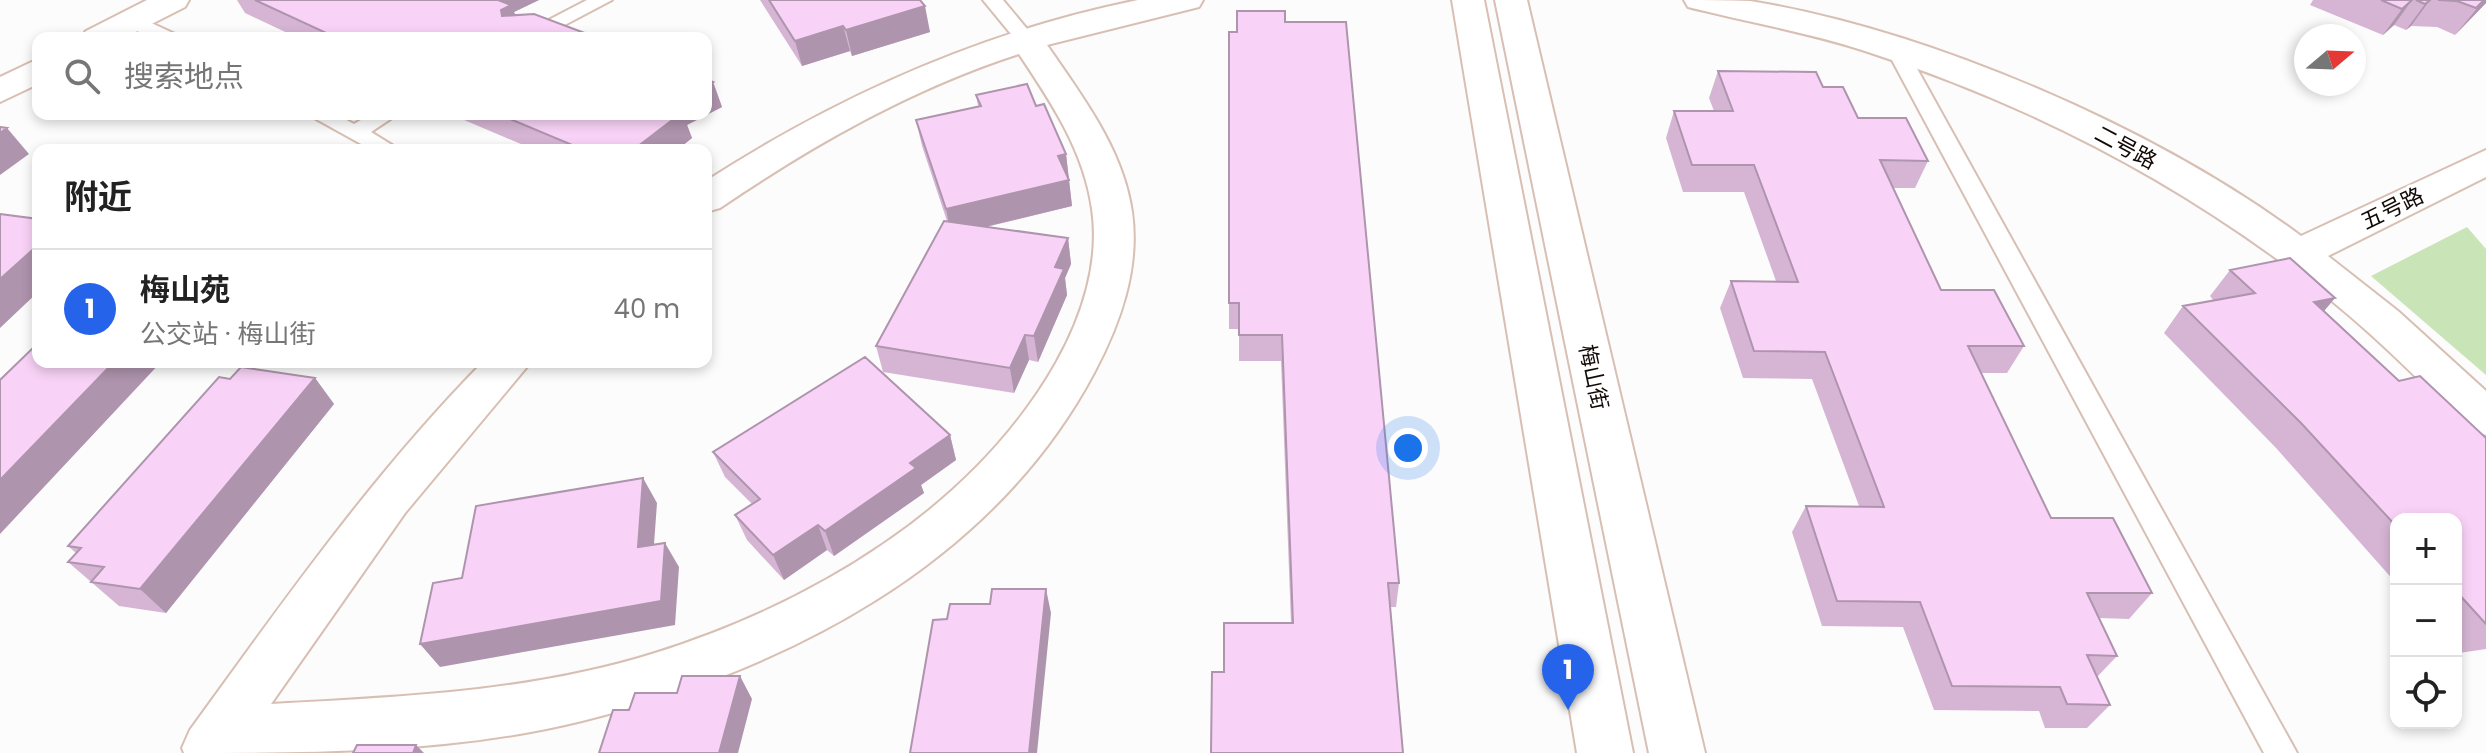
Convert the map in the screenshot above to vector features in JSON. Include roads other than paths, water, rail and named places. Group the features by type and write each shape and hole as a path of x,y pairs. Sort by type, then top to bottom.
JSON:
{"street":[{"path":"109,32 173,0"},
{"path":"712,195 840,120 952,69 1027,41 1119,14 1187,0"},
{"path":"1468,0 1605,753"},
{"name":"梅山街","path":"1511,0 1677,753"},
{"name":"二号路","path":"1700,0 1776,15 1895,47 2029,99 2137,151 2218,199 2298,254 2393,330 2486,418"},
{"path":"213,742 499,711 578,697 657,676 732,649 803,616 869,579 927,539 978,496 1054,407 1086,350 1100,317 1111,274 1114,233 1110,195 1100,160 1084,128 1027,41"},
{"path":"0,91 32,73"},
{"name":"五号路","path":"2298,254 2486,162"},
{"path":"213,742 349,549 408,472 503,368"}],"lane":[{"path":"536,32 602,0"},
{"path":"993,0 1027,41"},
{"path":"132,20 156,32"},
{"path":"1895,47 2281,753"},
{"path":"329,120 377,144"},
{"path":"354,133 377,120"}],"place":[{"name":"梅山苑","path":"1568,710"}]}
